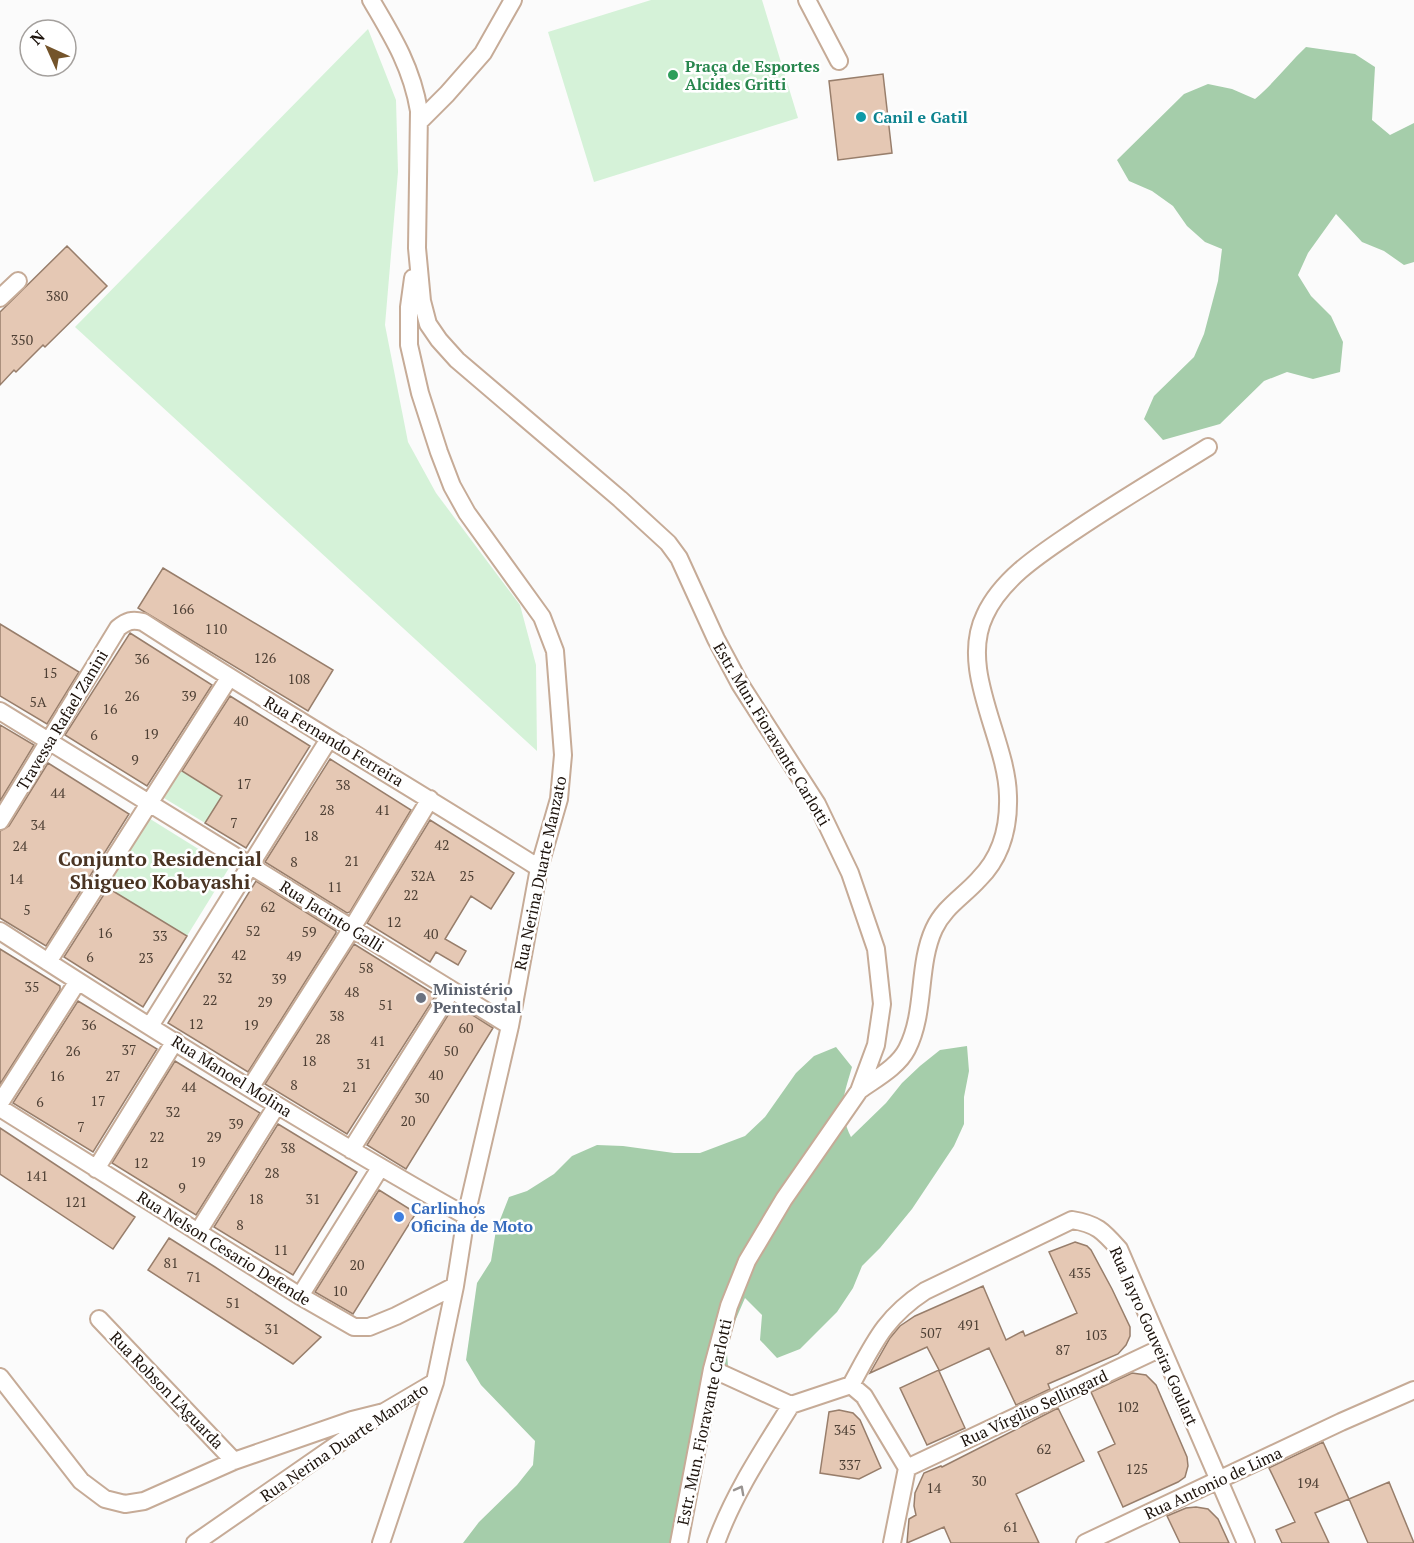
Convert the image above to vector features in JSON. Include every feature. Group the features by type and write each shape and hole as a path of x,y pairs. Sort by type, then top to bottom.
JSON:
{"street":[{"name":"Estr. Mun. Fioravante Carlotti","path":"371,0 395,40 416,90 419,122 417,248 422,301 428,324 458,360 668,543 679,558 716,639 740,684 817,804 849,873 876,949 882,1004 876,1045 859,1091 784,1199 747,1261 729,1305 712,1369 679,1543"},
{"path":"419,122 483,53 513,0"},
{"path":"807,0 839,61"},
{"name":"Rua Nerina Duarte Manzato","path":"195,1543 384,1412 435,1382 455,1286 466,1216 510,1026 539,868 558,800 563,755 555,651 542,617 466,513 452,486 439,452 420,393 409,345 409,307 417,248"},
{"path":"0,298 18,281"},
{"path":"859,1091 899,1060 907,1049 914,1028 928,948 934,929 944,912 987,870 1004,840 1008,797 1006,772 987,709 977,650 978,632 985,614 1008,583 1051,547 1102,512 1208,447"},
{"name":"Rua Fernando Ferreira","path":"126,621 143,622 229,678 430,799 539,868"},
{"name":"Travessa Rafael Zanini","path":"0,821 118,628 126,621"},
{"path":"48,962 229,678"},
{"name":"Rua Jacinto Galli","path":"0,711 510,1026"},
{"path":"150,1026 328,739"},
{"path":"250,1088 352,928 430,799"},
{"name":"Rua Manoel Molina","path":"0,931 380,1168 466,1216"},
{"path":"0,1103 78,981"},
{"path":"351,1150 451,991"},
{"path":"96,1168 175,1041"},
{"path":"198,1232 278,1105"},
{"name":"Rua Nelson Cesario Defende","path":"0,1108 300,1296 354,1327 369,1328 455,1286"},
{"path":"300,1296 380,1168"},
{"name":"Rua Jayro Gouveira Goulart","path":"851,1385 881,1330 906,1304 925,1291 1072,1220 1091,1223 1104,1232 1119,1250 1246,1543"},
{"name":"Rua Robson L'Aguarda","path":"99,1319 234,1461"},
{"name":"Rua Vírgilio Sellingard","path":"907,1468 1161,1348"},
{"path":"712,1369 791,1405"},
{"path":"0,1377 81,1481 105,1499 125,1504 144,1501 234,1461 352,1420 384,1412"},
{"path":"381,1543 435,1382"},
{"path":"716,1543 725,1517 753,1465 791,1405 851,1385 864,1395 907,1468 892,1543"},
{"name":"Rua Antonio de Lima","path":"1085,1543 1414,1390"}],"green space":[{"name":"Praça de Esportes Alcides Gritti","path":"651,0 762,0 798,118 594,182 548,32"},
{"path":"368,29 396,100 398,172 385,325 408,442 436,493 520,605 536,665 537,751 75,327"},
{"path":"1306,47 1355,54 1375,67 1372,120 1390,135 1414,123 1414,262 1404,265 1384,251 1362,242 1336,214 1308,253 1298,275 1311,296 1331,316 1343,342 1340,372 1313,379 1287,372 1264,381 1220,424 1163,440 1144,419 1154,396 1194,357 1204,334 1218,281 1222,249 1205,242 1187,226 1173,206 1152,191 1129,181 1117,160 1184,94 1208,84 1232,89 1255,99"},
{"path":"181,771 222,796 205,823 164,798"},
{"path":"147,817 229,868 187,936 105,886"},
{"path":"967,1046 969,1071 964,1097 964,1124 954,1146 912,1209 862,1266 853,1288 837,1312 800,1349 777,1358 760,1340 762,1315 745,1298 726,1342 728,1366 713,1386 681,1483 681,1543 463,1543 479,1522 517,1485 533,1465 535,1441 481,1385 466,1360 477,1283 491,1261 496,1230 509,1197 527,1191 554,1174 572,1156 597,1145 674,1153 700,1153 745,1136 765,1117 796,1073 814,1056 836,1047 852,1067 843,1102 844,1118 851,1137 886,1103 902,1083 940,1050"}],"building":[{"name":"Canil e Gatil","path":"883,74 892,153 838,160 829,81"},
{"path":"67,246 107,286 45,347 43,345 0,385 0,312"},
{"path":"163,568 333,670 308,711 138,608"},
{"path":"0,624 79,672 47,724 0,696"},
{"path":"130,633 212,685 147,786 65,735"},
{"path":"230,696 310,746 246,848 205,823 222,796 182,771"},
{"path":"0,725 34,745 0,801"},
{"path":"330,759 411,810 350,912 347,913 265,862"},
{"path":"48,763 129,814 46,946 0,918 0,831 9,826"},
{"path":"430,820 514,873 491,909 471,896 445,939 466,951 458,965 436,952 430,962 367,923"},
{"path":"256,881 336,933 248,1072 168,1023"},
{"path":"108,888 187,936 143,1007 64,957"},
{"path":"354,944 436,995 347,1134 265,1084"},
{"path":"0,949 60,986 60,990 0,1084"},
{"path":"78,1001 157,1049 93,1152 13,1103"},
{"path":"455,1004 493,1028 406,1169 367,1145"},
{"path":"175,1061 260,1113 196,1215 112,1163"},
{"path":"278,1124 357,1172 293,1275 214,1227"},
{"path":"0,1128 135,1217 113,1249 0,1174"},
{"path":"379,1190 416,1213 353,1314 315,1292"},
{"path":"169,1238 321,1337 293,1364 148,1270"},
{"path":"1075,1242 1091,1250 1112,1289 1130,1327 1130,1336 1126,1345 1118,1354 1048,1384 1050,1389 1016,1405 989,1348 939,1371 965,1428 927,1445 900,1388 939,1370 927,1347 870,1373 890,1338 900,1326 915,1316 983,1286 1006,1340 1023,1331 1025,1336 1077,1313 1049,1252"},
{"path":"1132,1373 1146,1375 1156,1385 1187,1457 1188,1466 1185,1477 1178,1482 1123,1507 1098,1452 1115,1444 1091,1392"},
{"path":"1058,1408 1084,1461 1016,1494 1039,1543 951,1543 944,1527 907,1543 909,1519 916,1515 915,1493 924,1473 942,1467"},
{"path":"839,1410 853,1413 860,1420 881,1468 859,1479 820,1473 829,1412"},
{"path":"1323,1442 1349,1499 1315,1513 1329,1543 1282,1543 1276,1530 1295,1522 1269,1468"},
{"path":"1389,1482 1414,1543 1368,1543 1349,1499"},
{"path":"1186,1508 1208,1509 1218,1519 1229,1543 1180,1543 1167,1516"}],"place":[{"name":"Praça de Esportes Alcides Gritti","path":"673,75"},
{"name":"Canil e Gatil","path":"861,117"},
{"name":"Ministério Pentecostal","path":"421,998"},
{"name":"Carlinhos Oficina de Moto","path":"399,1217"}],"district":[{"name":"Conjunto Residencial Shigueo Kobayashi","path":"160,870"}]}
